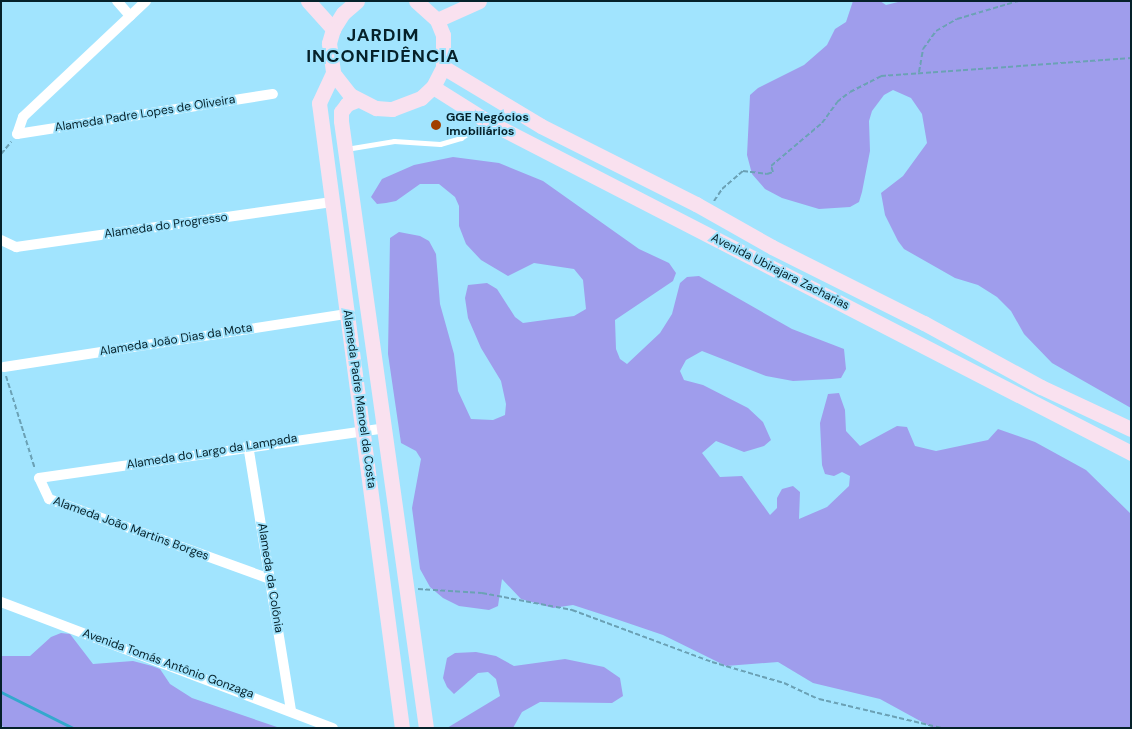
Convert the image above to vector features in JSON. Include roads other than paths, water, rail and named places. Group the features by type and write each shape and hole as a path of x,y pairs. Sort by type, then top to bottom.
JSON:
{"main road":[{"path":"308,1 334,29"},
{"path":"357,1 343,13 329,43 333,73 340,85 357,100 376,108 392,109 414,102 432,87 443,67 446,50 437,20 416,1"},
{"path":"437,20 479,1"},
{"name":"Avenida Ubirajara Zacharias","path":"443,67 541,126 1041,387 1131,429"},
{"name":"Alameda Padre Manoel da Costa","path":"333,73 318,103 402,728"},
{"name":"Avenida Ubirajara Zacharias","path":"432,87 487,121 1131,453"},
{"name":"Alameda Padre Manoel da Costa","path":"357,100 347,104 341,112 345,149 426,728"}],"street":[{"path":"117,1 130,16 146,1"},
{"name":"Alameda Padre Lopes de Oliveira","path":"130,16 23,117 17,134 272,94"},
{"name":"Alameda do Progresso","path":"1,240 16,247 332,202"},
{"name":"Alameda João Dias da Mota","path":"4,367 347,314"},
{"name":"Alameda do Largo da Lampada","path":"39,478 248,446 384,428"},
{"name":"Alameda da Colônia","path":"248,446 292,711"},
{"name":"Alameda João Martins Borges","path":"39,478 49,500 270,579"},
{"name":"Avenida Tomás Antônio Gonzaga","path":"1,602 333,728"}],"lane":[{"path":"345,149 394,141 440,144 461,138 487,121"}],"waterway":[{"path":"1,692 73,728"}],"place":[{"name":"GGE Negócios Imobiliários","path":"436,125"}],"district":[{"name":"JARDIM INCONFIDÊNCIA","path":"383,46"}]}
